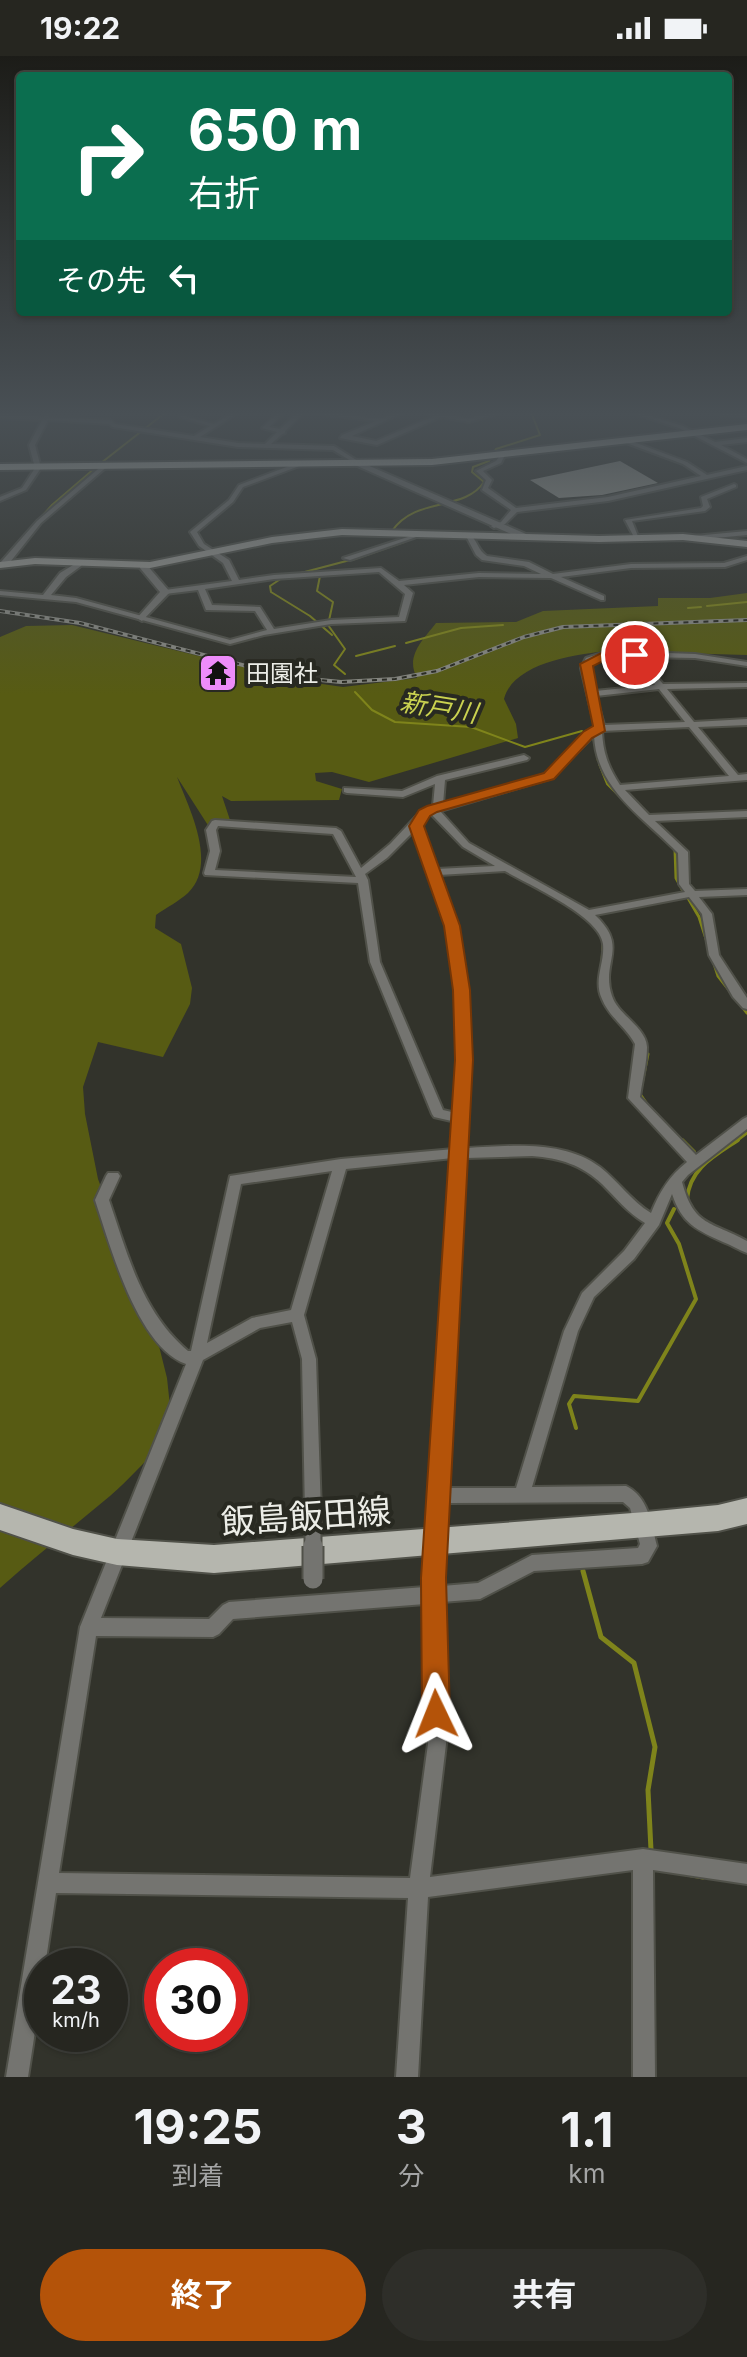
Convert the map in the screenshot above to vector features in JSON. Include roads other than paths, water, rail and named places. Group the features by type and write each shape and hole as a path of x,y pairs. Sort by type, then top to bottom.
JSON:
{"main road":[{"path":"2,564 143,566 331,533 694,538 747,544"},
{"name":"飯島飯田線","path":"0,1517 73,1542 117,1552 172,1559 254,1558 646,1525 718,1518 747,1511"},
{"name":"飯島飯田線","path":"718,1518 747,1521"}],"street":[{"path":"2,564 56,506"},
{"path":"224,506 193,532 194,538 211,554 226,562 236,581"},
{"path":"453,506 523,536"},
{"path":"510,506 515,510"},
{"path":"494,526 503,523 515,510 546,506"},
{"path":"637,538 628,520 703,510 707,506"},
{"path":"694,538 747,533"},
{"path":"347,558 419,535"},
{"path":"469,536 468,540 478,554 485,558 526,564 601,598"},
{"path":"402,583 479,575 553,576 631,566 732,564 747,558"},
{"path":"47,595 63,575 78,564"},
{"path":"143,566 165,592"},
{"path":"0,593 47,595 230,642 272,631 328,623 402,619 409,593 402,583 381,570 236,581 201,589 165,592 142,618"},
{"path":"201,589 209,608 228,605 241,610 257,609 272,631"},
{"path":"747,664 695,656 609,653 589,660 585,668 593,694 602,759 616,788 683,852 684,884 707,914 714,955 747,1005"},
{"path":"635,655 735,777"},
{"path":"725,663 747,684"},
{"path":"593,694 662,687 747,684"},
{"path":"462,1119 438,1114 375,962 361,877 336,831 215,823 211,830 215,851 209,873 361,877 386,850 417,826 424,813 549,776 587,735 599,729 747,722"},
{"path":"347,790 403,794 440,778 524,758"},
{"path":"616,788 747,777"},
{"path":"440,778 435,808 466,845 587,913 606,932 605,992 611,1006 641,1044 634,1098 696,1163"},
{"path":"648,818 747,814"},
{"path":"407,2077 419,1888 437,1744 433,1585 462,1119 462,990 452,926 417,826"},
{"path":"434,872 511,868"},
{"path":"587,913 691,894 747,892"},
{"path":"522,1495 571,1331 589,1293 629,1255 654,1221 665,1194 676,1182 747,1122"},
{"path":"17,2077 89,1627 197,1356 235,1180 341,1164 460,1153 525,1151 573,1158 607,1177 634,1213 654,1221"},
{"path":"313,1603 309,1359 297,1315 341,1164"},
{"path":"113,1176 102,1200 139,1305 165,1343 186,1358 197,1356 257,1322 297,1315"},
{"path":"676,1182 685,1213 700,1227 747,1248"},
{"path":"89,1627 213,1628 229,1611 313,1603 433,1585 480,1591 532,1563 642,1556 649,1546 646,1525 637,1504 626,1494 440,1500"},
{"path":"48,1883 419,1888 643,1859 747,1874"},
{"path":"643,1859 644,2077"}],"waterway":[{"path":"10,552 51,506"},
{"name":"新戸川","path":"392,531 402,520 432,506"},
{"name":"新戸川","path":"352,560 404,542 398,536"},
{"path":"297,574 354,559"},
{"name":"新戸川","path":"320,576 317,591 333,602 328,625 345,649 334,665 345,674"},
{"path":"282,578 270,586 271,592 310,616 332,635"},
{"path":"707,606 747,602"},
{"path":"688,608 701,607"},
{"path":"406,643 461,628 503,625"},
{"path":"356,656 395,646"},
{"name":"新戸川","path":"355,692 372,710 395,722 471,727 525,747 582,731"},
{"path":"593,737 598,761"},
{"path":"599,764 607,784 625,802"},
{"path":"675,849 676,878 683,891"},
{"path":"688,898 699,917 718,976 747,1013"},
{"path":"602,963 603,944"},
{"path":"647,1104 640,1094 648,1054"},
{"path":"668,1127 684,1142"},
{"path":"735,1142 747,1133"},
{"path":"687,1199 698,1171 738,1140"},
{"path":"684,1142 694,1152"},
{"path":"576,1428 569,1404 574,1396 638,1401 696,1299 679,1244 667,1223 674,1209"},
{"path":"583,1571 601,1637 634,1663 655,1747 648,1790 651,1850"},
{"path":"661,1869 703,1877"}],"railway":[{"path":"0,611 80,623 289,677 341,682 395,679 437,671 524,637 563,627 747,620"}],"place":[{"name":"田園社","path":"218,673"}]}
